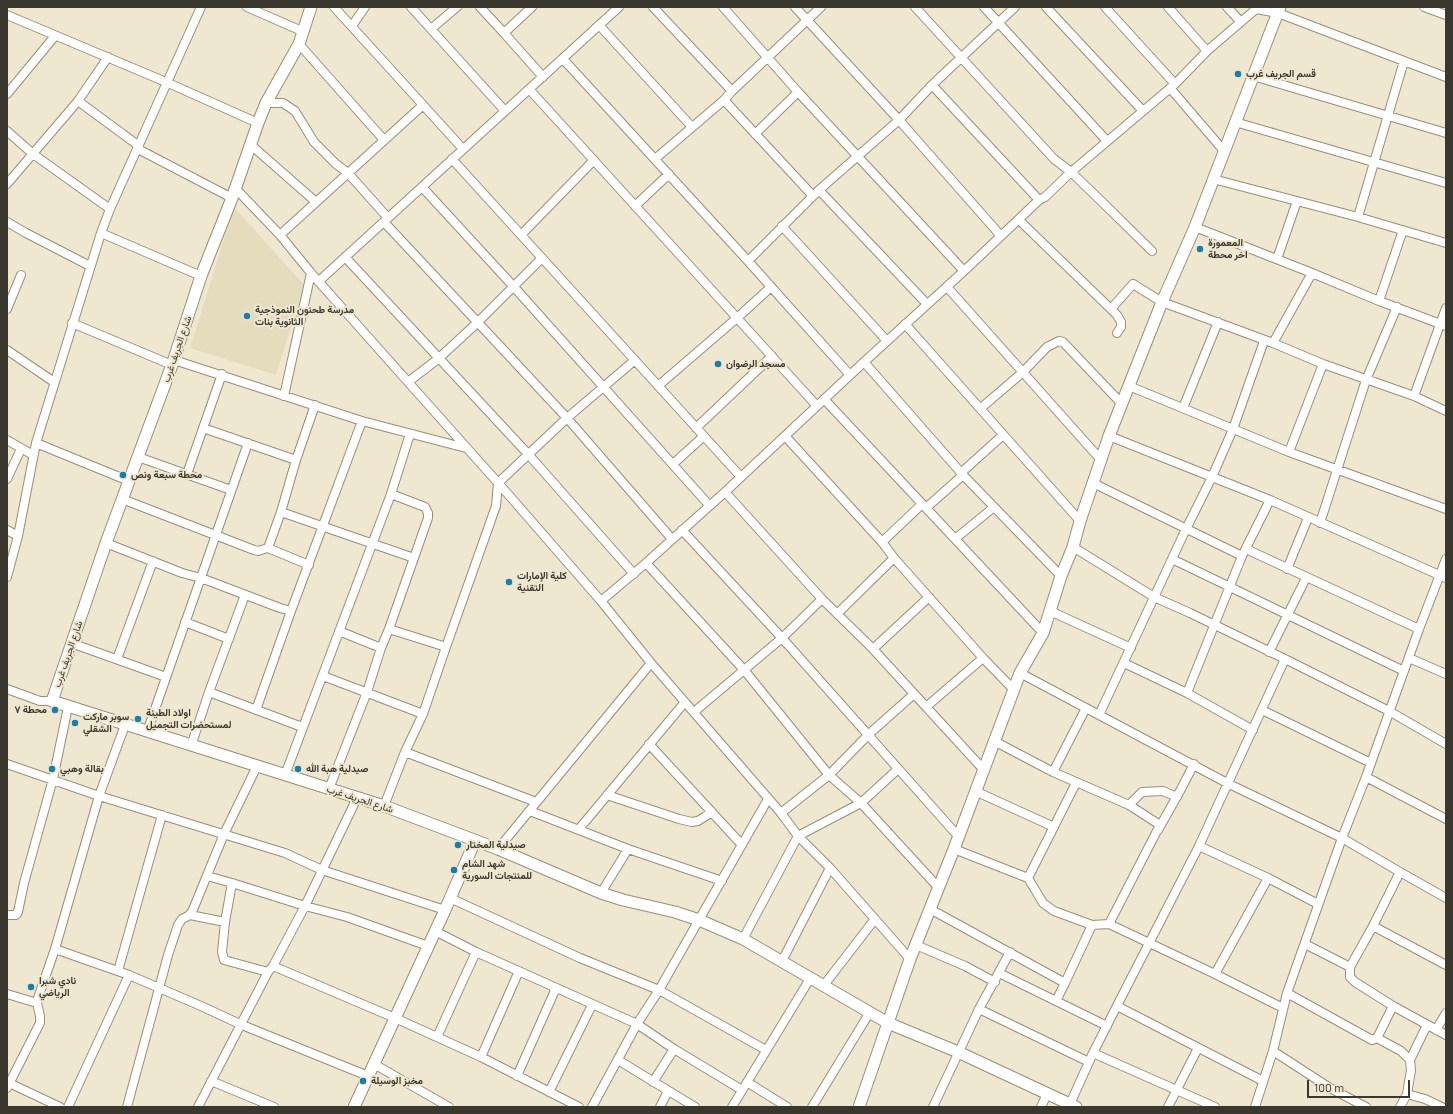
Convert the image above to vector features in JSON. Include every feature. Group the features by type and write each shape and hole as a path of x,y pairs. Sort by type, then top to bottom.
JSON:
{"street":[{"path":"7,576 18,536 36,443 101,233 110,209 166,82 201,7"},
{"path":"246,7 304,32"},
{"name":"شارع الجريف غرب","path":"311,7 299,44 266,103 258,123 234,193 201,276 173,362 106,543 52,701 384,806 498,849 601,893 623,900 674,912 698,920 743,939 811,977 888,1023 958,1052 1073,1106"},
{"path":"334,7 464,149"},
{"path":"352,26 365,7"},
{"path":"411,7 505,111"},
{"path":"431,29 457,7"},
{"path":"480,7 543,77"},
{"path":"504,33 532,7"},
{"path":"319,281 618,7"},
{"path":"653,7 732,91"},
{"path":"723,7 798,92 964,271"},
{"path":"795,7 899,120 1001,236"},
{"path":"655,159 724,100 821,7"},
{"path":"915,7 1054,159 1071,172 1152,251"},
{"path":"984,7 1108,141"},
{"path":"748,261 819,190 899,120 960,57 1015,7"},
{"path":"1046,7 1143,111"},
{"path":"1105,7 1172,86 1224,151"},
{"path":"1168,7 1207,51"},
{"path":"1227,7 1241,22"},
{"path":"1426,7 1446,15"},
{"path":"601,601 634,574 725,492 1039,200 1045,197 1071,172 1172,86 1207,51 1256,9 1279,10 1446,77"},
{"path":"858,1107 910,959 954,849 1020,673 1043,633 1061,576 1073,547 1093,483 1122,404 1162,302 1214,179 1279,10"},
{"path":"7,15 108,57 258,123"},
{"path":"599,25 692,127"},
{"path":"7,94 55,36"},
{"path":"299,44 384,140"},
{"path":"7,184 78,101 108,57"},
{"path":"563,59 850,375"},
{"path":"1358,217 1404,61"},
{"path":"1253,76 1446,133"},
{"path":"932,85 1039,200"},
{"path":"529,89 817,406"},
{"path":"755,134 798,92"},
{"path":"724,100 813,196"},
{"path":"78,101 138,148 234,193 280,235 311,273 601,601 651,663 781,813 798,836 830,868 910,959"},
{"path":"266,103 283,103 295,111 314,142 336,164 348,173 386,220 477,323 567,418 672,539"},
{"path":"280,235 423,105"},
{"path":"1235,122 1446,183"},
{"path":"7,131 33,154 110,209"},
{"path":"252,144 316,202"},
{"path":"452,159 741,477"},
{"path":"521,235 594,160"},
{"path":"635,206 669,174"},
{"path":"1214,179 1358,217 1446,243"},
{"path":"422,187 514,287 709,506"},
{"path":"819,190 927,304"},
{"path":"1278,260 1297,202"},
{"path":"1019,220 1117,315 1121,322 1121,328 1117,333"},
{"path":"7,222 90,266"},
{"path":"782,226 887,341"},
{"path":"1194,227 1379,301 1444,325"},
{"path":"1379,301 1403,230"},
{"path":"101,233 201,276"},
{"path":"345,257 528,454 634,574"},
{"path":"408,382 438,358 477,323 542,258"},
{"path":"284,396 311,273"},
{"path":"1273,344 1312,273"},
{"path":"7,309 21,275"},
{"path":"1111,309 1133,284 1162,302 1218,322 1323,364 1414,396 1446,412"},
{"path":"658,386 771,287"},
{"path":"947,287 1101,460"},
{"path":"1320,523 1366,380 1397,307"},
{"path":"1414,396 1444,325 1446,308"},
{"path":"1183,408 1218,322"},
{"path":"72,323 173,362 222,374 362,421 466,448"},
{"path":"906,324 1080,521"},
{"path":"981,408 1023,372 1047,346 1059,341 1063,342 1122,404"},
{"path":"1099,715 1186,529 1212,478 1233,429 1264,341"},
{"path":"7,350 54,382"},
{"path":"696,428 772,356"},
{"path":"384,806 405,752 423,714 496,506 498,483 567,418 635,360"},
{"path":"864,362 962,473 1061,576"},
{"path":"1289,452 1323,364"},
{"path":"187,474 222,374"},
{"path":"1129,386 1337,471 1446,509"},
{"path":"824,399 1043,633"},
{"path":"268,548 315,405"},
{"path":"256,710 291,611 324,527 362,421"},
{"path":"203,428 296,460"},
{"path":"285,775 391,494 410,434"},
{"path":"882,542 962,473 1003,435"},
{"path":"673,464 704,436"},
{"path":"785,436 1014,690"},
{"path":"1110,436 1270,500 1443,577"},
{"path":"7,440 33,455"},
{"path":"36,443 129,481"},
{"path":"147,732 248,443"},
{"path":"7,479 21,449"},
{"path":"138,457 231,490"},
{"path":"1093,483 1186,529 1287,569 1419,629"},
{"path":"725,492 822,599 873,649 983,769"},
{"path":"329,789 367,692 381,648 428,518 428,513 425,507 391,494"},
{"path":"122,500 254,550 258,551 268,548 309,565"},
{"path":"1187,693 1244,552 1270,500"},
{"path":"955,539 994,507"},
{"path":"281,512 414,558"},
{"path":"1287,569 1308,518"},
{"path":"7,530 18,536"},
{"path":"682,530 782,638 958,836"},
{"path":"106,543 182,573 201,578 291,611"},
{"path":"1073,547 1154,597 1214,624 1285,659 1389,712 1446,744"},
{"path":"837,614 894,558"},
{"path":"1172,559 1404,671"},
{"path":"1255,1107 1273,1051 1287,993 1318,904 1366,777 1419,629 1443,577 1446,559"},
{"path":"117,659 153,561"},
{"path":"646,563 745,671 829,775 860,803 938,887"},
{"path":"1270,652 1287,614 1306,578"},
{"path":"191,746 209,692 245,595"},
{"path":"873,649 930,597"},
{"path":"694,712 745,671 822,599"},
{"path":"1050,611 1131,648"},
{"path":"185,622 229,639"},
{"path":"389,629 446,647"},
{"path":"339,631 381,648"},
{"path":"71,643 166,677"},
{"path":"926,707 984,658"},
{"path":"1409,658 1446,674"},
{"path":"1073,1106 1093,1053 1199,846 1229,784 1285,659"},
{"path":"498,849 651,663"},
{"path":"1124,663 1187,693 1253,730"},
{"path":"1020,673 1194,764 1229,784 1342,838 1446,897"},
{"path":"323,676 423,714"},
{"path":"7,689 40,701 52,701"},
{"path":"209,692 302,727"},
{"path":"781,813 829,775 868,734 914,694"},
{"path":"579,829 685,702"},
{"path":"7,915 16,915 18,912 24,883 53,779 68,707"},
{"path":"1053,772 1086,708"},
{"path":"1262,710 1371,763"},
{"path":"60,1107 8,1084 40,1023 37,1004 55,949 99,796 124,725"},
{"path":"994,741 1076,783 1129,805 1160,825"},
{"path":"649,744 742,845"},
{"path":"405,752 536,802"},
{"path":"7,764 99,796 285,853 322,870 445,910"},
{"path":"1109,924 1160,825 1177,797 1194,764"},
{"path":"190,915 224,834 257,766"},
{"path":"743,939 798,836 860,803 898,769"},
{"path":"1366,777 1446,819"},
{"path":"1028,878 1076,783"},
{"path":"975,791 1054,827"},
{"path":"1129,805 1142,792 1163,791 1177,797"},
{"path":"607,795 692,822 698,821 712,812"},
{"path":"198,1107 270,969 305,906 357,798"},
{"path":"592,1107 637,1024 659,990 768,799"},
{"path":"530,811 628,849 722,881"},
{"path":"118,971 162,815"},
{"path":"354,1107 445,910 475,841"},
{"path":"1199,846 1268,878 1318,904"},
{"path":"601,893 628,849"},
{"path":"954,849 1028,878 1043,903 1054,911 1092,925 1109,924 1283,1008"},
{"path":"782,961 830,868"},
{"path":"1400,872 1373,926 1350,967 1350,977 1355,982 1393,1006 1446,1036"},
{"path":"207,876 305,906 347,917 428,946"},
{"path":"1215,974 1268,878"},
{"path":"232,883 225,922 222,952 224,960 270,969 395,1018 481,1057 549,1092 567,1105 579,1107"},
{"path":"450,898 580,958 659,990 766,1050"},
{"path":"930,909 1065,983"},
{"path":"127,1107 168,955 178,925 182,919 190,915 225,922"},
{"path":"824,985 875,919"},
{"path":"1056,1001 1092,925"},
{"path":"1373,926 1446,965"},
{"path":"435,931 476,952 637,1024 674,1049 742,1090"},
{"path":"916,944 965,966 994,982"},
{"path":"1305,944 1350,967"},
{"path":"55,949 129,975 242,1025 368,1076"},
{"path":"437,1037 476,952"},
{"path":"933,1107 979,1009 1010,952"},
{"path":"481,1057 519,971"},
{"path":"999,973 1107,1026"},
{"path":"68,1107 129,975"},
{"path":"732,1107 811,977"},
{"path":"517,1076 556,988"},
{"path":"1287,993 1372,1040 1377,1038 1401,1051 1410,1060"},
{"path":"7,994 37,1004"},
{"path":"549,1092 592,1005"},
{"path":"1117,1006 1263,1081"},
{"path":"1377,1038 1393,1006"},
{"path":"979,1009 1089,1062"},
{"path":"812,1107 870,1012"},
{"path":"1436,1030 1446,1013"},
{"path":"1400,1107 1407,1094 1411,1070 1410,1060 1427,1025"},
{"path":"1168,1107 1198,1048"},
{"path":"653,1082 674,1049"},
{"path":"1273,1051 1330,1088 1366,1107"},
{"path":"1093,1053 1215,1107"},
{"path":"618,1060 668,1092 696,1107"},
{"path":"374,1064 446,1106"},
{"path":"211,1082 274,1107"},
{"path":"747,1082 787,1107"},
{"path":"660,1107 668,1092"},
{"path":"1041,1107 1047,1094"},
{"path":"1407,1094 1425,1099 1442,1107"}],"shaded area":[{"name":"مدرسة طحنون النموذجية الثانوية بنات","path":"234,207 304,285 276,375 190,348"}],"place":[{"name":"قسم الجريف غرب","path":"1238,74"},
{"name":"المعمورة اخر محطة","path":"1200,249"},
{"name":"مدرسة طحنون النموذجية الثانوية بنات","path":"247,316"},
{"name":"مسجد الرضوان","path":"718,364"},
{"name":"محطة سبعة ونص","path":"123,475"},
{"name":"كلية الإمارات التقنية","path":"509,582"},
{"name":"محطة ٧","path":"55,710"},
{"name":"اولاد الطينة لمستحضرات التجميل","path":"138,719"},
{"name":"سوبر ماركت الشقلي","path":"75,723"},
{"name":"بقالة وهبي","path":"52,769"},
{"name":"صيدلية هبة الله","path":"298,769"},
{"name":"صيدلية المختار","path":"458,845"},
{"name":"شهد الشام للمنتجات السورية","path":"454,870"},
{"name":"نادي شبرا الرياضي","path":"31,987"},
{"name":"مخبز الوسيلة","path":"363,1081"}]}
